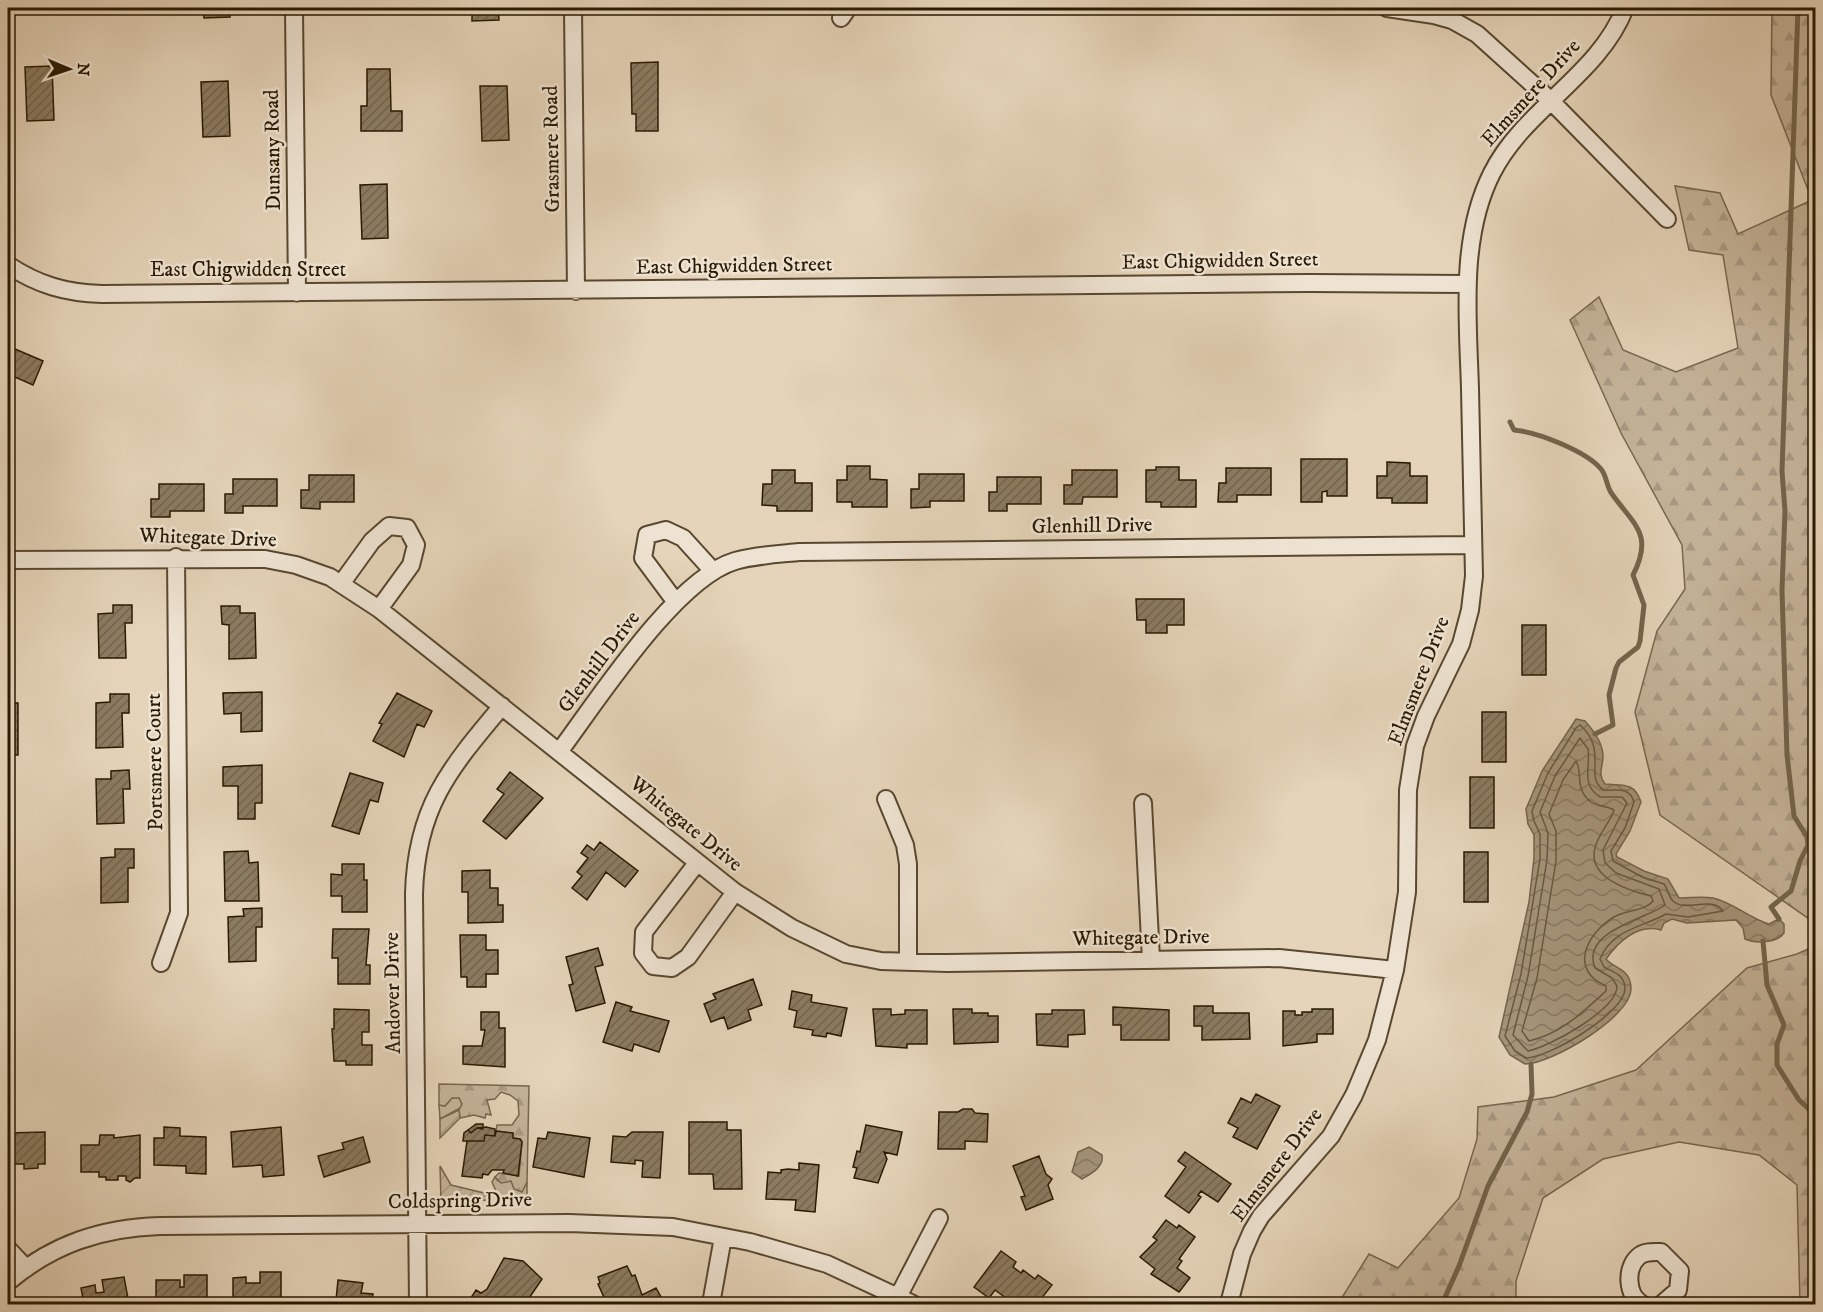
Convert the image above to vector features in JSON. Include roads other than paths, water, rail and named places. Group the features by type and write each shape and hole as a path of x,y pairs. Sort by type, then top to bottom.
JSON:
{"street":[{"name":"Dunsany Road","path":"294,8 297,293"},
{"name":"Grasmere Road","path":"573,8 576,291"},
{"path":"1387,8 1434,15 1477,34 1550,100 1667,219"},
{"name":"Elmsmere Drive","path":"1229,1305 1242,1254 1261,1216 1319,1152 1354,1095 1377,1040 1395,969 1407,892 1410,769 1426,716 1461,644 1470,610 1473,545 1467,284 1472,233 1491,174 1509,146 1600,49 1621,20 1625,8"},
{"name":"East Chigwidden Street","path":"8,265 28,278 74,293 576,291 1287,283 1467,284"},
{"path":"341,584 372,541 389,526 407,528 416,545 411,565 378,609"},
{"path":"675,601 643,558 647,535 666,530 683,538 713,571"},
{"name":"Glenhill Drive","path":"559,752 675,601 713,571 735,561 800,552 1473,545"},
{"name":"Whitegate Drive","path":"8,560 176,557 265,559 296,565 330,577 378,609 735,892 792,928 846,954 882,961 908,962 1279,958 1395,969"},
{"name":"Portsmere Court","path":"161,963 179,913 176,557"},
{"name":"Andover Drive","path":"418,1305 414,894 418,847 436,793 461,754 502,706"},
{"path":"886,800 906,845 908,962"},
{"path":"1143,803 1151,960"},
{"path":"697,863 644,932 643,953 653,966 672,968 688,957 735,892"},
{"path":"898,1297 939,1218"},
{"name":"Coldspring Drive","path":"8,1282 25,1267 68,1243 115,1229 160,1226 581,1223 673,1227 723,1237 827,1264 913,1305"},
{"path":"711,1305 723,1237"},
{"path":"8,1249 25,1267"},
{"path":"1642,1305 1636,1301 1629,1286 1630,1272 1637,1257 1649,1252 1661,1252 1680,1271 1678,1290 1662,1305"}],"water":[{"path":"1576,719 1585,721 1599,742 1603,751 1601,774 1605,784 1631,788 1641,802 1630,831 1616,854 1617,857 1644,871 1668,879 1679,898 1713,898 1769,924 1779,919 1784,924 1784,933 1771,941 1755,942 1745,939 1743,928 1736,920 1687,923 1672,919 1664,923 1661,930 1644,929 1629,936 1616,946 1606,959 1622,970 1630,982 1628,1000 1618,1013 1570,1048 1537,1062 1525,1064 1510,1055 1499,1037 1529,902 1534,835 1528,824 1526,809 1542,771"},
{"path":"1089,1147 1102,1155 1102,1159 1096,1169 1082,1179 1072,1172 1078,1152"}],"waterway":[{"path":"1779,919 1771,907 1791,891 1800,861 1808,845 1807,837 1794,816 1787,755 1782,590 1785,511 1782,471 1798,8"},
{"path":"1510,422 1514,430 1535,434 1561,444 1594,462 1603,472 1610,491 1639,531 1642,549 1633,575 1644,605 1640,641 1638,647 1619,662 1616,668 1609,695 1613,725 1595,734"},
{"path":"1763,941 1767,985 1784,1025 1777,1044 1777,1065 1799,1100 1811,1111 1816,1124"},
{"path":"1442,1304 1459,1266 1488,1186 1527,1112 1532,1094 1531,1064"}]}
